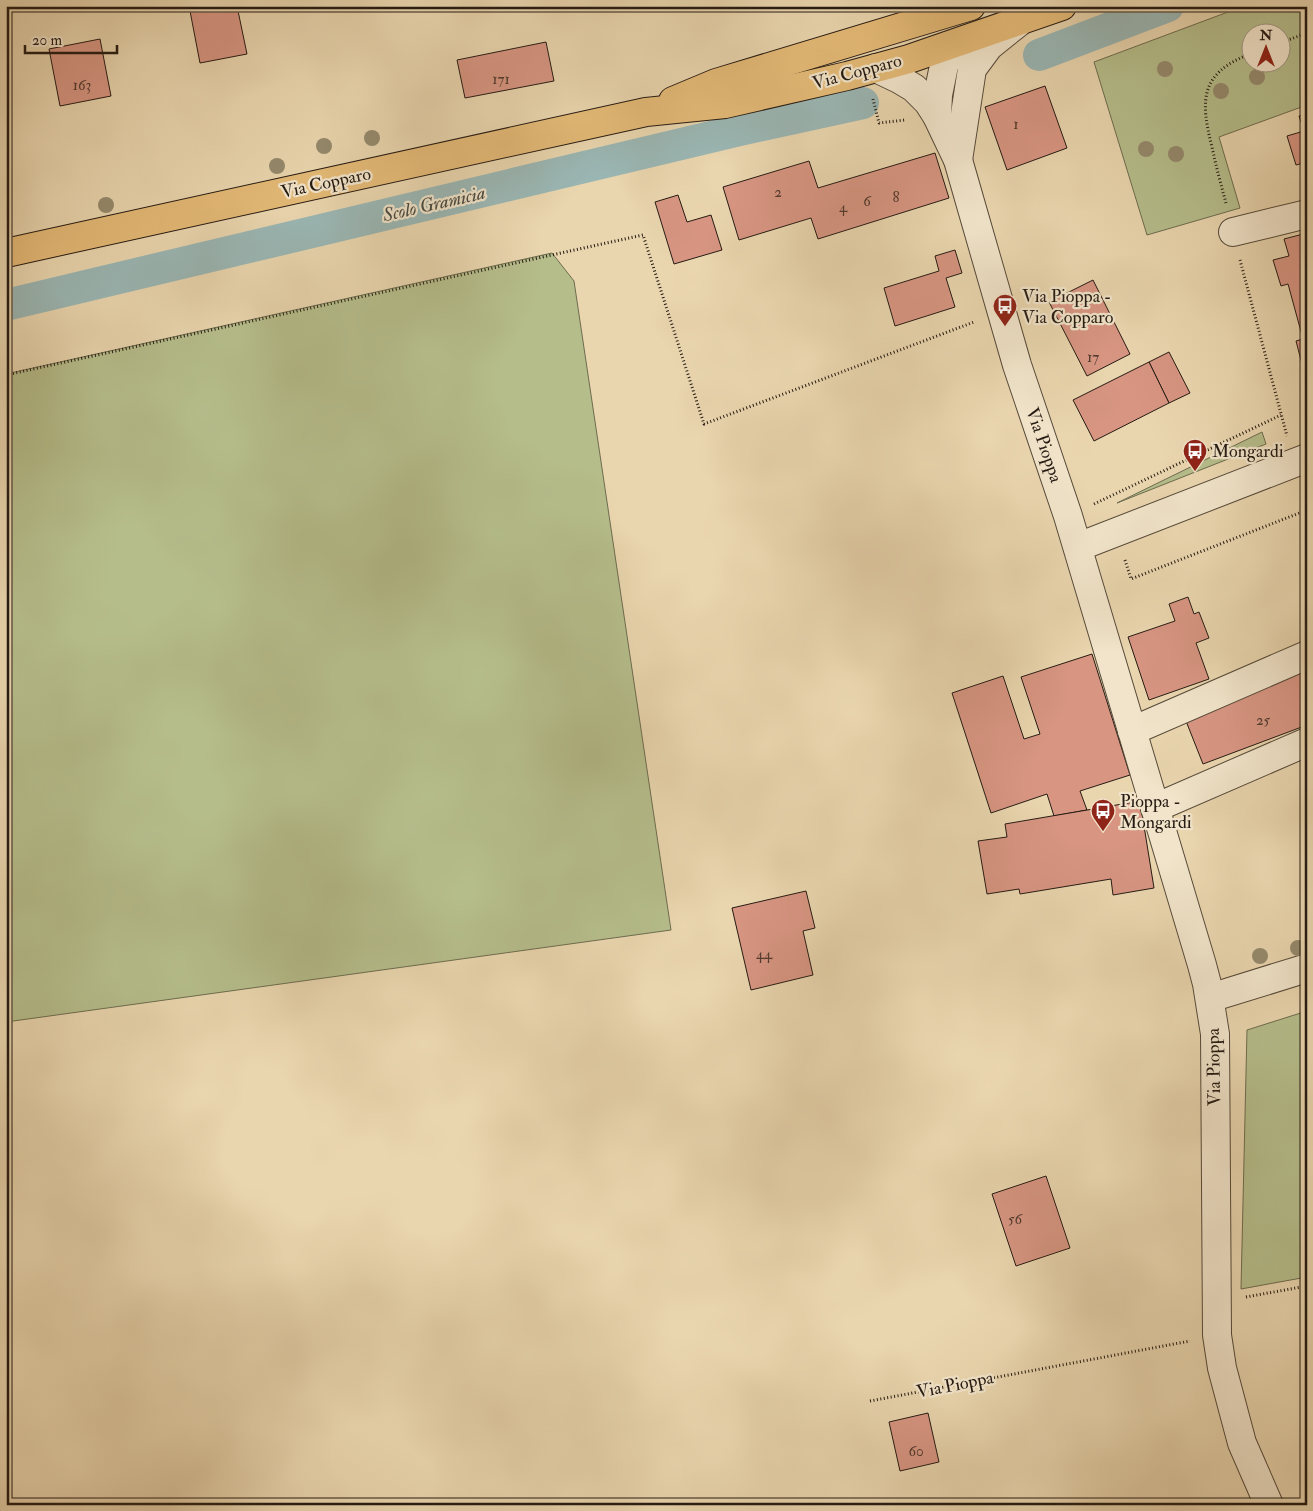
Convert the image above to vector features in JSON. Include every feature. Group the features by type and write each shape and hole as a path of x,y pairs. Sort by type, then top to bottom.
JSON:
{"main road":[{"name":"Via Copparo","path":"646,112 716,83 937,11 971,6"},
{"name":"Via Copparo","path":"6,254 646,112 725,104 876,68 948,46 1062,6"},
{"path":"937,11 948,46"}],"street":[{"name":"Via Pioppa","path":"958,160 972,70 988,46 1020,21"},
{"name":"Via Pioppa","path":"938,116 938,95 948,46"},
{"path":"948,46 965,55 972,70"},
{"name":"Via Pioppa","path":"876,68 914,88 938,116 958,160 1017,365 1078,548 1202,965 1210,998 1215,1034 1217,1335 1222,1368 1242,1444 1269,1505"},
{"path":"1233,232 1307,214"},
{"path":"1078,548 1307,458"},
{"path":"1132,731 1307,655"},
{"path":"1155,808 1307,742"},
{"path":"1210,998 1307,968"}],"path":[{"path":"1290,39 1307,33"},
{"path":"6,375 643,235 704,424 974,321 976,330"},
{"path":"1068,516 1281,415"},
{"path":"1116,533 1131,579 1307,510"},
{"path":"1244,1298 1307,1286"},
{"name":"Via Pioppa","path":"870,1401 1217,1335"}],"green space":[{"path":"1244,6 1307,6 1307,105 1219,137 1240,208 1147,235 1094,62"},
{"path":"552,253 574,281 671,930 6,1022 6,374"},
{"path":"1262,432 1266,444 1117,503"},
{"path":"1307,1011 1307,1277 1241,1289 1247,1030"}],"building":[{"path":"211,6 237,6 247,54 200,63 190,11"},
{"path":"100,39 111,96 60,106 49,49"},
{"path":"546,42 554,81 465,98 457,60"},
{"path":"1045,86 1067,148 1007,170 985,107"},
{"path":"1307,114 1307,162 1296,165 1287,136 1304,131 1299,116"},
{"path":"935,153 949,198 818,239 811,218 739,240 723,187 809,161 818,188"},
{"path":"678,195 687,222 711,215 722,250 674,264 655,202"},
{"path":"1307,233 1307,367 1303,368 1296,341 1303,339 1288,284 1281,286 1273,260 1289,256 1284,239"},
{"path":"955,250 962,273 946,278 955,307 895,326 884,288 939,271 935,256"},
{"path":"1093,280 1130,354 1087,376 1049,302"},
{"path":"1169,352 1190,393 1169,403 1149,362"},
{"path":"1149,362 1169,403 1094,441 1073,400"},
{"path":"1188,597 1194,614 1199,612 1209,638 1196,643 1209,679 1149,700 1128,637 1175,621 1169,604"},
{"path":"1092,654 1130,775 1080,791 1087,810 1054,816 1047,794 991,813 952,693 1003,676 1024,739 1040,734 1021,677"},
{"path":"1307,670 1307,725 1203,764 1184,716"},
{"path":"1140,801 1154,888 1113,895 1111,879 1020,894 1019,889 987,894 978,841 1007,837 1005,824"},
{"path":"806,891 815,928 803,931 813,975 751,990 732,908"},
{"path":"1046,1176 1070,1248 1016,1266 992,1194"},
{"path":"928,1413 939,1462 900,1471 889,1422"}],"waterway":[{"name":"Scolo Gramicia","path":"1039,55 1168,6"},
{"name":"Scolo Gramicia","path":"6,305 740,130 863,103"}],"place":[{"name":"Via Pioppa - Via Copparo","path":"1005,327"},
{"name":"Mongardi","path":"1195,472"},
{"name":"Pioppa - Mongardi","path":"1103,832"}]}
